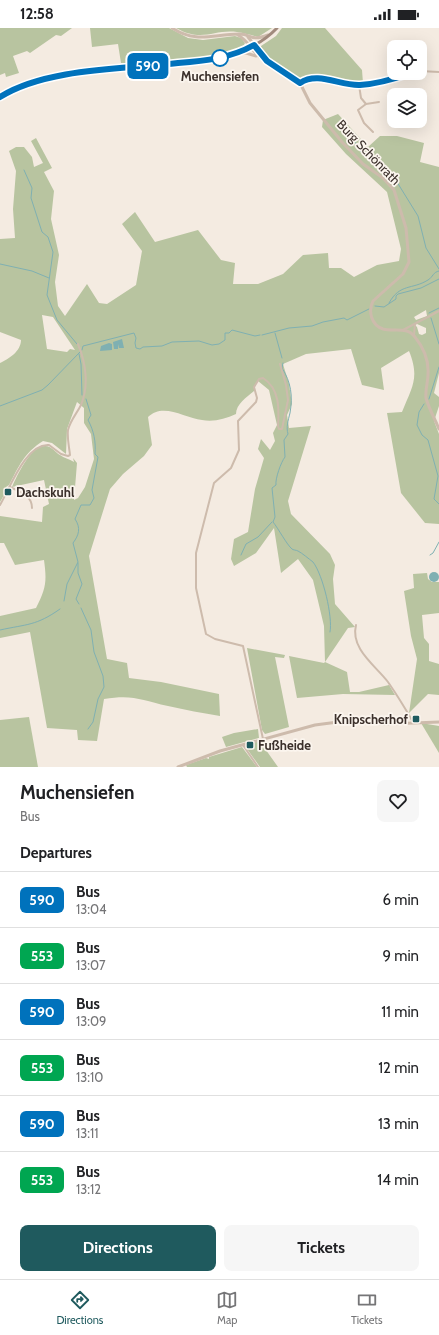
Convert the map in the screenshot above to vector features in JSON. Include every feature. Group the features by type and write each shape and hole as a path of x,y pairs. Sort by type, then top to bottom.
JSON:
{"main road":[{"path":"0,97 24,86 52,77 220,58 237,54 251,47 277,28"}],"street":[{"path":"172,28 183,34 196,38 236,34 257,39 270,34"},
{"path":"236,34 244,39 261,58"},
{"path":"248,37 267,61"},
{"path":"237,54 250,54 261,58 300,83 311,78 358,85 389,80"},
{"path":"427,71 439,72"},
{"name":"Burg Schönrath","path":"300,83 310,103 342,142 363,164 383,178 394,190 406,228 409,262 403,274 373,301 370,307 371,316 376,324 384,329 403,330 414,335"},
{"path":"358,85 361,98 366,104"},
{"path":"373,132 364,123 358,110 366,104 379,102"},
{"path":"403,330 439,311"},
{"path":"415,323 413,329 414,335 426,355 428,373 426,397 439,429"},
{"path":"0,505 27,456 40,445 49,444 61,454 68,456 70,455 68,429 84,396 86,383 82,353 78,344"},
{"path":"263,738 243,646 206,634 196,588 196,553 214,483 231,468 240,450 237,429 238,421 256,402 256,383 259,379 264,378 273,386 275,391 278,426 279,429 282,429 288,400 286,385 280,364"},
{"path":"10,487 26,495 31,502 32,508"},
{"path":"356,625 355,636 365,655 371,665 378,670 388,683 413,722"},
{"path":"178,767 263,738 326,723 350,722 388,724 439,722"},
{"path":"243,745 258,767"}],"green space":[{"path":"0,28 72,28 61,36 56,35 30,53 27,51 13,56 19,73 6,77 5,73 0,75"},
{"path":"90,28 169,28 188,38 203,40 235,36 241,38 245,43 243,47 233,52 222,52 209,57 137,66 134,63 121,63 118,44 92,47"},
{"path":"176,28 272,28 258,37 240,32 221,32 194,35"},
{"path":"282,28 325,28 362,70 363,83 323,76 299,79 276,66 265,55 261,46 276,36"},
{"path":"338,114 368,147 380,136 397,136 424,143 420,162 439,167 439,373 434,393 439,397 439,406 434,421 439,434 439,524 425,523 401,493 387,413 402,412 412,389 414,368 409,351 381,368 384,390 362,385 351,349 306,354 283,364 289,384 292,404 287,415 289,428 311,426 288,501 291,514 330,554 335,565 333,579 335,604 355,627 348,628 325,662 324,626 313,580 298,559 281,573 274,528 256,553 234,566 231,559 234,539 248,532 255,489 264,458 258,449 261,439 270,450 275,441 273,433 277,425 269,390 258,381 254,391 245,398 236,410 236,414 219,420 211,421 195,419 174,412 160,411 148,417 152,445 144,456 123,474 110,489 89,556 107,659 127,663 129,678 161,682 219,694 220,716 137,698 122,697 104,699 97,741 78,740 77,730 47,728 30,632 0,638 0,616 36,608 45,585 44,560 15,565 4,543 0,543 0,516 42,522 43,507 49,504 44,480 12,487 17,476 34,451 46,446 74,462 73,458 77,463 74,500 78,498 85,487 94,459 91,434 84,423 84,408 77,402 67,429 66,454 52,443 43,441 36,446 23,460 9,485 6,487 7,490 0,502 0,363 11,357 17,351 21,340 0,332 0,239 15,238 13,209 16,171 9,151 16,147 24,147 32,157 34,167 43,163 31,141 36,138 52,168 44,172 54,191 51,219 59,255 55,282 58,306 65,316 87,284 99,303 107,304 136,285 142,251 122,224 135,212 155,242 198,230 221,260 235,263 233,284 258,284 283,274 303,255 328,253 329,268 341,268 354,277 377,265 399,261 401,249 387,192 346,154 322,127 323,120","holes":["426,310 427,316 416,320 414,317","42,315 53,317 75,350 70,349 67,352 47,349","417,324 426,328 426,333 422,335 419,334 415,325"]},
{"path":"427,573 428,579 432,582 439,582 439,613 422,615 424,638 429,644 429,661 439,664 439,695 428,694 409,713 417,659 411,636 404,591 414,588 413,574"},
{"path":"247,648 285,655 284,658 275,657 289,727 265,734 262,730"},
{"path":"289,656 325,662 347,672 350,692 359,692 389,685 395,695 343,694 297,698"},
{"path":"29,717 38,767 0,767 0,720"},
{"path":"421,723 439,726 439,753"},
{"path":"258,729 259,738 226,747 222,737 234,733"},
{"path":"261,740 261,743 278,767 260,767 245,746"},
{"path":"242,747 257,767 187,767 186,765 206,758 209,759 209,757"}],"water":[{"path":"122,339 124,348 119,348 118,344 118,349 114,349 113,342"},
{"path":"109,343 112,344 112,350 100,351 101,346"},
{"path":"432,572 436,572 438,573 438,581 432,582 429,579 429,575"}],"waterway":[{"path":"339,126 347,136 357,144 360,151 377,166 392,174 418,216 426,248 439,269"},
{"path":"24,170 32,188 31,198 42,232 48,237 53,252 47,295 57,320 77,344"},
{"path":"0,264 32,271 49,278"},
{"path":"389,303 397,292 422,283 430,279 435,272 439,271"},
{"path":"375,306 384,307 396,299 398,294 421,288 439,279"},
{"path":"429,313 439,308"},
{"path":"262,335 289,328 312,326 323,322 344,318 347,320 369,309"},
{"path":"431,318 439,344"},
{"path":"82,350 83,346 134,333 136,338 136,348 140,349 143,347 162,346 172,342 199,341 212,345 219,344 225,340 225,333 229,333 232,330 255,336 260,335"},
{"path":"275,333 282,358"},
{"path":"0,406 42,390 80,352"},
{"path":"79,354 81,364 82,395"},
{"path":"283,363 282,368 289,384 291,401 287,426 288,434 284,440 285,457 276,479 276,485 272,488 275,517 273,522 290,547 300,552 313,562 317,568 324,586 329,607 331,625 330,632"},
{"path":"429,399 439,367"},
{"path":"64,601 67,584 78,562 73,543 77,537 79,528 75,519 81,505 90,505 94,498 92,490 98,457 95,454 94,437 88,420 91,415 86,399"},
{"path":"424,404 419,412 417,425 422,435 428,440 438,476 434,499 439,504"},
{"path":"241,555 246,544 258,537 272,522"},
{"path":"430,555 433,553 439,542"},
{"path":"78,563 78,573 82,584 76,599 79,604"},
{"path":"81,608 91,630 94,652 103,676 104,687 98,699 93,722 88,729"},
{"path":"0,630 38,622 60,609"}],"bus line":[{"name":"590","path":"0,97 13,90 52,77 209,60 237,54 254,45 270,64 300,83 311,78 326,79 358,85 389,80"}],"place":[{"name":"Muchensiefen","path":"220,58"},
{"name":"Dachskuhl","path":"8,492"},
{"name":"Knipscherhof","path":"416,719"},
{"name":"Fußheide","path":"250,745"}]}
